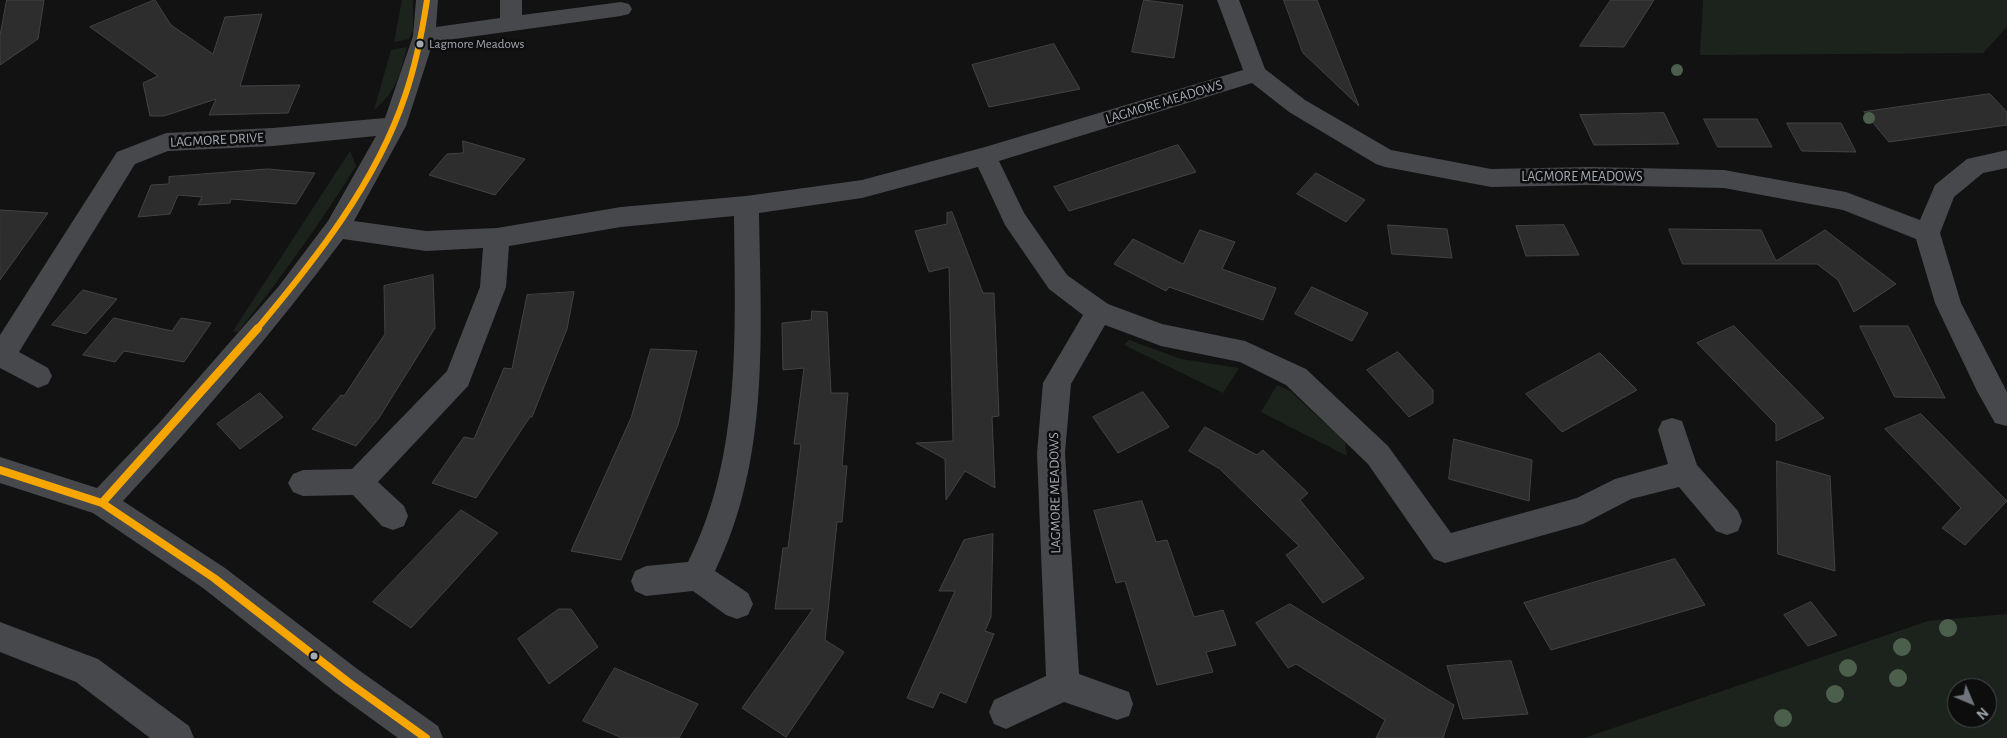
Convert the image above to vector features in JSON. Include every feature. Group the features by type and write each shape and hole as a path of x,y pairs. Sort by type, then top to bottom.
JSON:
{"street":[{"path":"102,503 170,431 288,293 337,228 394,126 424,36 427,0"},
{"path":"511,0 511,23"},
{"name":"LAGMORE MEADOWS","path":"1228,0 1240,37 1256,74 1297,106 1384,158 1491,178 1590,176 1724,179 1846,201 1927,233"},
{"path":"424,36 621,9"},
{"name":"LAGMORE MEADOWS","path":"337,228 426,241 497,238 621,217 746,205 862,189 985,156 1256,74"},
{"name":"LAGMORE DRIVE","path":"38,376 1,355 126,158 166,142 273,136 394,126"},
{"path":"985,156 1014,218 1058,282 1099,312 1161,335 1245,352 1296,377 1378,455 1445,549 1583,510 1625,488 1686,472"},
{"path":"2007,160 1976,165 1944,192 1927,233 1948,303 1986,383 2005,414 2007,414"},
{"path":"697,576 722,521 740,445 748,378 746,205"},
{"path":"303,483 359,482 458,378 493,287 497,238"},
{"name":"LAGMORE MEADOWS","path":"1062,685 1051,453 1057,383 1099,312"},
{"path":"1672,430 1686,472 1727,521"},
{"path":"0,470 102,503 214,578 348,682 426,738"},
{"path":"359,482 393,516"},
{"path":"646,581 697,576 738,604"},
{"path":"0,637 87,670 177,738"},
{"path":"1006,712 1062,685 1117,704"}],"shaded area":[{"path":"402,0 413,0 413,30 409,39 394,42"},
{"path":"1703,0 2007,0 2007,27 1983,53 1700,55"},
{"path":"407,47 400,74 393,89 374,110 391,50"},
{"path":"350,151 356,166 342,188 270,291 238,332 233,331"},
{"path":"1129,340 1181,359 1239,368 1223,393 1124,345"},
{"path":"1277,385 1290,391 1345,442 1347,456 1261,412"},
{"path":"2007,614 2007,738 1584,738 1928,621"}],"building":[{"path":"7,0 44,0 38,39 0,65 0,36"},
{"path":"155,0 171,25 213,54 225,17 262,14 240,86 300,85 288,113 209,115 216,99 164,116 150,116 143,83 158,76 90,27"},
{"path":"1144,0 1183,5 1174,58 1132,52"},
{"path":"1284,0 1317,0 1359,106 1303,53"},
{"path":"1611,0 1654,0 1624,47 1580,46"},
{"path":"1054,44 1080,89 989,107 972,65"},
{"path":"1990,94 2007,112 2007,125 1889,142 1864,112"},
{"path":"1664,113 1679,144 1594,145 1580,115"},
{"path":"1704,119 1757,119 1772,147 1718,147"},
{"path":"1787,123 1841,123 1856,152 1802,151"},
{"path":"463,141 525,159 495,195 429,175 447,154 463,153"},
{"path":"1178,145 1196,172 1069,211 1054,187"},
{"path":"268,169 315,173 296,204 231,199 230,203 198,205 202,197 178,195 170,214 138,217 151,185 169,184 169,177"},
{"path":"1316,173 1365,200 1346,222 1297,194"},
{"path":"0,210 48,213 0,280"},
{"path":"952,212 983,293 994,293 999,416 992,417 995,488 965,471 946,500 945,459 916,443 953,441 949,267 929,272 915,231 947,224 947,213"},
{"path":"1388,225 1447,229 1452,258 1392,254"},
{"path":"1564,225 1579,255 1526,256 1516,226"},
{"path":"1669,229 1761,230 1776,261 1825,230 1896,284 1854,312 1838,280 1817,264 1683,264"},
{"path":"1200,230 1235,242 1222,269 1276,288 1263,320 1169,287 1166,291 1114,264 1133,239 1183,264"},
{"path":"433,275 435,328 379,418 356,446 312,429 341,395 344,396 385,334 384,286"},
{"path":"1312,287 1368,313 1352,341 1295,314"},
{"path":"83,290 117,299 86,334 52,325"},
{"path":"574,292 567,329 532,417 530,417 476,498 432,483 464,437 474,439 504,368 512,369 527,295"},
{"path":"812,311 827,312 831,393 848,393 842,466 847,466 842,522 837,522 825,640 844,652 786,737 742,708 813,609 775,609 783,548 788,548 801,444 794,444 804,368 783,370 782,323 811,320"},
{"path":"114,318 172,331 181,318 211,323 184,362 124,351 115,362 83,355"},
{"path":"1734,326 1824,418 1776,441 1776,424 1697,343"},
{"path":"1860,326 1908,326 1945,398 1895,397"},
{"path":"651,349 697,351 678,425 621,560 571,551 631,418"},
{"path":"1398,352 1433,390 1433,403 1409,417 1367,370"},
{"path":"1600,353 1637,390 1562,432 1526,394"},
{"path":"1143,392 1169,427 1118,453 1093,417"},
{"path":"260,393 283,417 240,449 217,424"},
{"path":"1921,414 2007,501 1965,545 1942,528 1961,508 1885,429"},
{"path":"1205,427 1257,455 1263,450 1308,493 1300,500 1364,578 1323,603 1286,555 1299,546 1220,469 1189,451"},
{"path":"1454,439 1532,460 1529,501 1449,479"},
{"path":"1777,461 1830,476 1835,571 1778,554"},
{"path":"1142,501 1156,542 1167,540 1194,617 1223,610 1236,645 1206,652 1213,672 1157,685 1125,581 1116,583 1094,511"},
{"path":"461,510 498,533 411,628 373,602"},
{"path":"993,534 991,617 985,631 994,634 966,703 940,692 933,708 907,698 955,591 939,591 964,540"},
{"path":"1675,559 1705,605 1551,650 1524,603"},
{"path":"1811,602 1837,635 1808,646 1784,615"},
{"path":"1290,604 1454,705 1443,738 1376,738 1385,720 1296,664 1288,668 1256,623"},
{"path":"559,609 571,609 598,647 549,684 518,639"},
{"path":"1511,661 1528,714 1463,719 1447,666"},
{"path":"615,668 698,704 679,738 622,738 583,721"}],"transit line":[{"path":"102,503 188,409 271,313 332,232 360,189 385,144 405,98 419,50 427,0"},
{"path":"0,470 102,503 214,578 348,682 426,738"}],"place":[{"name":"Lagmore Meadows","path":"420,44"}]}
